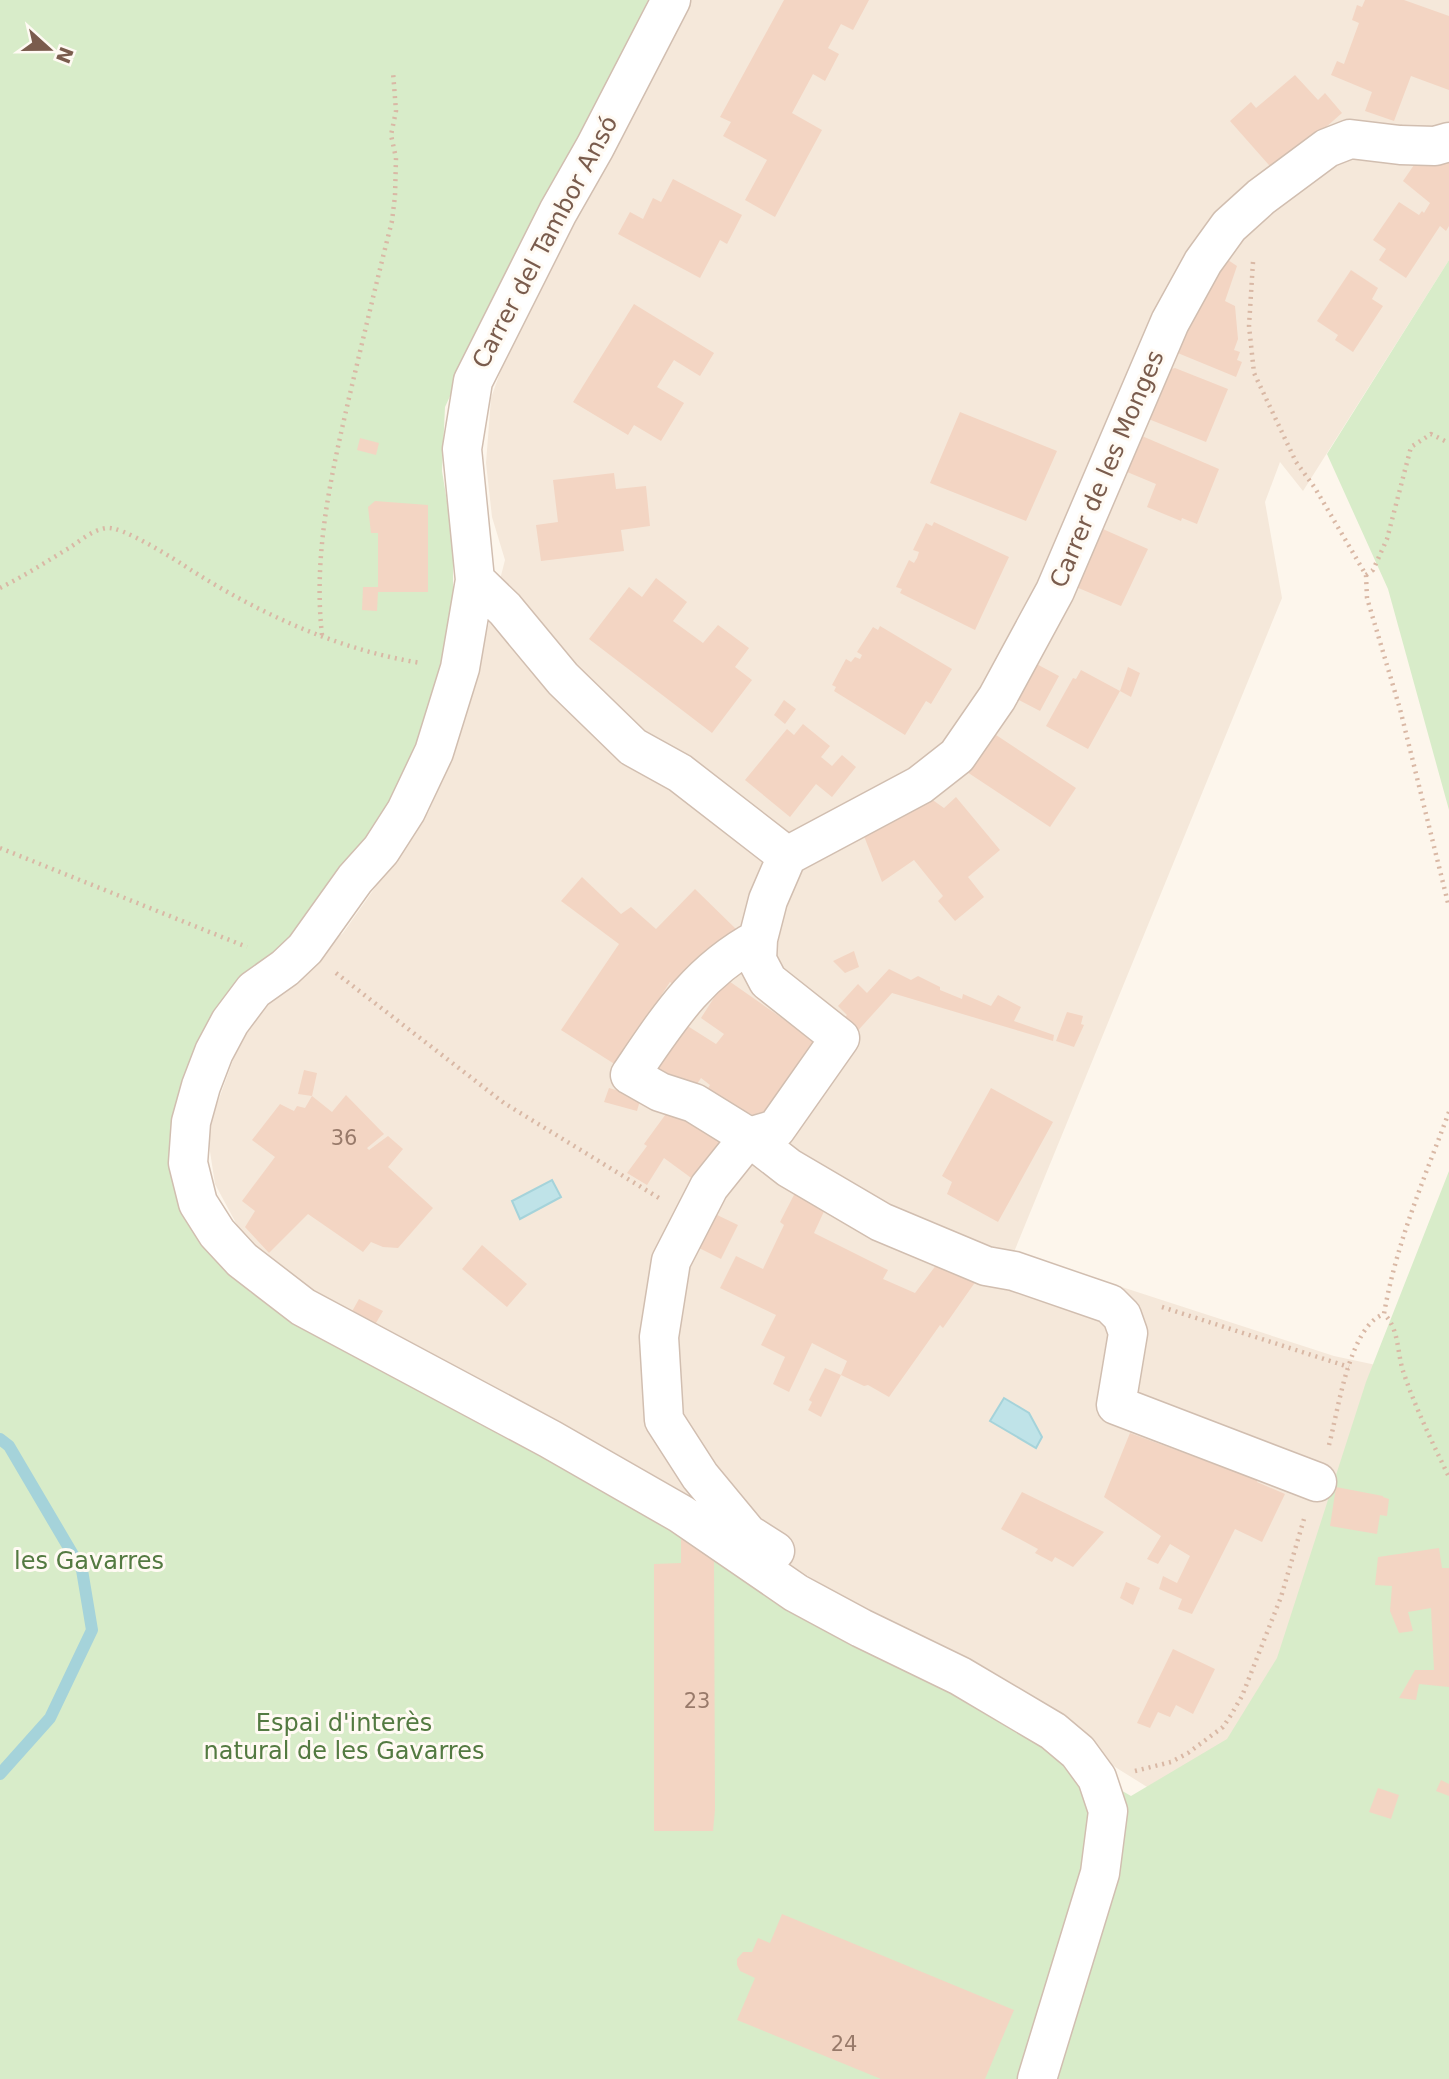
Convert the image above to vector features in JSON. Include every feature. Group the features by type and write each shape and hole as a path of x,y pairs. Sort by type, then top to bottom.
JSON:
{"street":[{"name":"Carrer del Tambor Ansó","path":"671,0 472,381 462,449 475,580 460,668 434,752 406,811 381,850 355,879 295,958 254,990 230,1023 214,1052 191,1122 188,1163 198,1203 217,1233 242,1260 303,1307 550,1438 681,1514 796,1593 960,1676 1053,1731 1078,1752 1097,1778 1108,1811 1100,1873 1037,2079"},
{"name":"Carrer de les Monges","path":"787,856 920,785 957,756 997,698 1055,591 1170,322 1203,262 1229,226 1261,197 1327,148 1350,139 1399,145 1435,146 1449,142"},
{"path":"475,580 505,609 563,679 633,747 680,773 787,856 768,900 758,939 757,960 768,981 840,1038 776,1129 749,1137 709,1187 671,1261 659,1337 664,1420 700,1476 748,1534 834,1588 871,1633"},
{"path":"758,939 731,954 680,1002 630,1075 660,1092 694,1103 749,1137 789,1168 881,1222 986,1266 1014,1271 1110,1304 1122,1315 1128,1333 1116,1405 1317,1482"}],"path":[{"path":"322,635 318,600 321,538 341,431 392,222 396,158 391,135 396,111 393,72"},
{"path":"1261,197 1249,326 1254,373 1296,461 1366,575 1367,598 1400,709 1449,907"},
{"path":"1366,575 1373,569 1387,539 1411,447 1431,435 1449,443"},
{"path":"0,588 91,534 107,527 117,528 167,554 226,592 262,611 379,654 460,668"},
{"path":"0,848 233,941 295,958 504,1103 692,1219"},
{"path":"1449,1112 1404,1233 1389,1284 1384,1314 1392,1326 1407,1382 1449,1477"},
{"path":"1110,1304 1139,1300 1349,1367"},
{"path":"1097,1778 1171,1762 1223,1727 1242,1696 1281,1597 1326,1457 1357,1343 1377,1317 1384,1314"}],"shaded area":[{"path":"690,0 1449,0 1449,260 1303,491 1280,462 1265,502 1282,598 1014,1252 1334,1356 1418,1374 1449,1933 1152,1790 678,1495 344,1321 263,1261 237,1225 215,1184 207,1132 237,1049 261,1003 343,933 429,811 462,729 505,560 492,517 486,463 491,398 511,342"}],"green space":[{"name":"Espai d'interès natural de les Gavarres","path":"0,0 648,0 591,118 521,241 445,407 442,471 453,538 453,604 444,666 381,850 237,990 188,1216 250,1292 539,1453 1131,1796 1227,1739 1277,1658 1366,1382 1449,1171 1449,2079 0,2079"},
{"path":"1449,260 1449,810 1388,589 1327,454"}],"water":[{"path":"552,1180 561,1197 520,1219 512,1201"},
{"path":"1004,1398 1029,1413 1042,1437 1036,1448 990,1421"}],"building":[{"path":"784,0 869,0 853,30 841,24 828,48 839,54 825,81 813,74 792,113 822,130 775,217 745,200 767,160 723,136 731,122 720,117"},
{"path":"1365,0 1404,0 1449,16 1449,90 1411,76 1394,121 1365,111 1372,92 1331,75 1337,61 1344,64 1359,23 1352,20 1357,5 1362,7"},
{"path":"1295,75 1318,100 1325,93 1342,113 1275,172 1230,121 1251,102 1256,108"},
{"path":"1449,155 1449,226 1446,231 1440,226 1406,278 1379,260 1386,249 1373,240 1399,202 1419,215 1422,211 1424,213 1430,203 1403,181 1414,165 1429,158"},
{"path":"673,179 742,215 727,244 720,240 700,278 618,234 630,212 643,219 653,198 661,202"},
{"path":"1222,256 1237,266 1225,301 1235,306 1238,339 1234,350 1240,352 1237,360 1242,362 1236,377 1168,349"},
{"path":"1351,270 1378,288 1372,299 1383,306 1353,352 1335,340 1338,335 1317,321"},
{"path":"634,304 714,353 700,376 674,360 657,387 684,403 661,441 634,425 628,435 573,402"},
{"path":"1175,368 1228,389 1206,442 1141,416 1158,373"},
{"path":"960,412 1057,451 1026,521 930,483"},
{"path":"1135,433 1219,469 1197,524 1182,518 1181,521 1147,507 1156,484 1120,469"},
{"path":"360,438 379,443 376,455 357,450"},
{"path":"614,473 616,489 646,486 650,526 621,530 624,551 541,561 536,525 558,522 553,480"},
{"path":"375,501 428,505 428,592 378,592 377,611 362,610 363,587 378,587 378,533 371,533 368,507"},
{"path":"934,522 1009,557 975,630 900,593 902,589 896,587 909,560 914,563 917,558 919,552 913,550 926,523 932,526"},
{"path":"1096,526 1148,549 1121,606 1069,584"},
{"path":"656,578 687,602 673,621 703,643 718,625 749,648 735,667 752,680 712,733 589,639 629,587 642,597"},
{"path":"880,626 952,669 931,704 926,701 905,735 834,691 836,687 832,685 846,659 851,662 855,657 860,659 862,655 857,652 873,627 878,630"},
{"path":"1031,661 1059,676 1040,711 1011,696"},
{"path":"1128,667 1140,673 1131,697 1120,691"},
{"path":"1081,670 1120,691 1088,749 1046,726 1073,678 1076,679"},
{"path":"784,700 796,709 785,724 774,715"},
{"path":"803,724 830,746 821,757 832,766 842,755 856,767 832,797 816,784 790,817 745,780 787,729 794,735"},
{"path":"990,731 1076,788 1050,827 964,770"},
{"path":"927,796 944,808 956,797 1000,850 968,877 984,897 955,921 938,901 943,896 914,860 882,882 862,831"},
{"path":"582,877 621,914 631,907 656,929 695,889 737,930 679,989 670,982 616,1065 561,1030 619,944 561,901"},
{"path":"854,951 859,967 845,973 833,961"},
{"path":"889,969 911,980 918,976 940,987 940,990 962,999 963,994 991,1006 998,995 1021,1007 1014,1021 1054,1035 1053,1041 892,993 853,1036 839,1024 847,1015 838,1006 858,984 867,993"},
{"path":"726,979 819,1044 765,1121 747,1112 741,1122 701,1099 710,1085 701,1078 691,1093 641,1069 675,1018 716,1044 724,1034 701,1018"},
{"path":"1067,1012 1083,1016 1081,1024 1084,1025 1074,1047 1056,1041"},
{"path":"304,1070 317,1073 312,1096 298,1094"},
{"path":"609,1088 641,1097 637,1111 604,1102"},
{"path":"991,1088 1053,1122 998,1222 947,1194 952,1182 942,1176"},
{"path":"346,1095 384,1134 367,1148 369,1150 388,1136 403,1149 388,1167 433,1208 398,1248 383,1247 371,1242 363,1252 308,1214 269,1253 245,1227 255,1211 242,1201 275,1157 252,1140 280,1104 294,1111 297,1106 305,1108 312,1096 332,1112"},
{"path":"671,1107 733,1136 694,1180 664,1158 647,1185 627,1173"},
{"path":"796,1191 827,1205 814,1233 888,1270 883,1279 915,1293 940,1260 976,1281 943,1328 940,1325 889,1397 868,1385 864,1386 841,1375 847,1361 812,1343 789,1392 773,1384 785,1357 761,1345 776,1315 720,1288 736,1256 763,1269 784,1225 780,1222"},
{"path":"715,1214 738,1225 721,1259 691,1244"},
{"path":"482,1245 527,1284 507,1307 462,1269"},
{"path":"359,1299 383,1311 373,1328 350,1315"},
{"path":"825,1368 841,1375 821,1417 808,1410 812,1402 809,1400"},
{"path":"1130,1433 1233,1471 1236,1464 1260,1474 1257,1482 1285,1494 1262,1542 1235,1529 1192,1614 1178,1609 1182,1599 1159,1589 1163,1576 1177,1583 1190,1556 1170,1544 1158,1564 1147,1559 1161,1536 1104,1497"},
{"path":"1336,1487 1389,1499 1387,1516 1380,1515 1377,1534 1330,1526"},
{"path":"1022,1492 1104,1532 1073,1567 1055,1557 1052,1562 1035,1553 1038,1549 1001,1529"},
{"path":"681,1538 714,1555 713,1831 654,1831 654,1564 681,1563"},
{"path":"1439,1548 1442,1568 1449,1568 1449,1687 1419,1684 1416,1700 1399,1698 1415,1670 1434,1670 1431,1608 1408,1612 1413,1631 1399,1633 1390,1611 1392,1586 1375,1585 1378,1557"},
{"path":"1126,1582 1140,1588 1133,1605 1120,1598"},
{"path":"1173,1649 1215,1669 1193,1714 1176,1705 1170,1717 1158,1712 1150,1728 1137,1723"},
{"path":"1441,1780 1449,1784 1449,1796 1436,1791"},
{"path":"1378,1788 1399,1795 1391,1819 1369,1812"},
{"path":"782,1914 1014,2010 985,2079 881,2079 737,2020 755,1978 740,1971 737,1959 743,1952 752,1952 758,1938 770,1943"}],"waterway":[{"path":"0,1439 9,1446 82,1570 92,1630 50,1718 0,1774"}],"park label":[{"name":"les Gavarres","path":"89,1561"}]}
